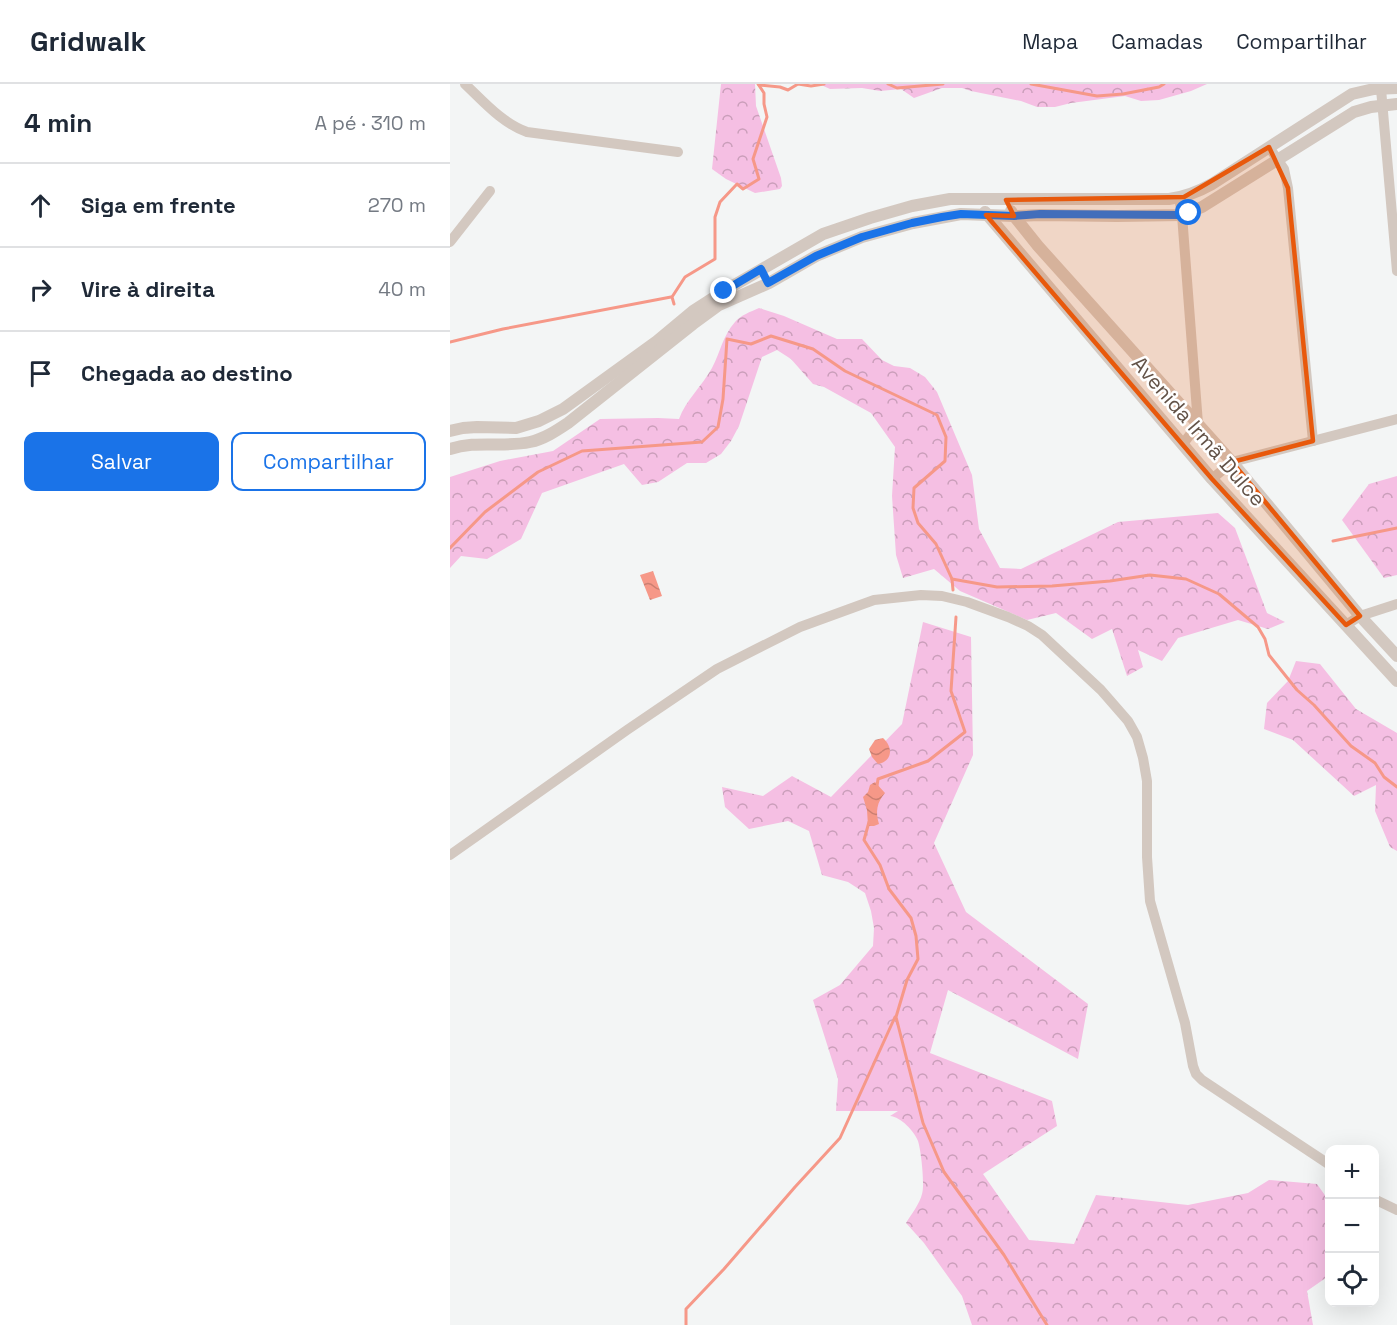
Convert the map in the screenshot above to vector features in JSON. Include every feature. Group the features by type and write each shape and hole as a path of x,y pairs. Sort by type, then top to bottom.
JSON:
{"street":[{"path":"465,84 506,122 527,132 678,152"},
{"path":"450,431 463,428 507,428 539,421 567,406 657,341 693,311 824,234 912,206 950,199 1179,198 1212,184 1352,94 1397,88"},
{"path":"1382,89 1397,271"},
{"path":"450,449 473,444 518,444 532,442 549,435 576,417 719,305 768,283 816,256 862,237 912,223 961,214 1182,215 1203,207 1354,112 1371,107 1397,104"},
{"path":"1269,147 1284,169 1288,188 1313,441"},
{"path":"450,242 490,191"},
{"path":"1179,198 1198,424 1183,444"},
{"name":"Avenida Irmã Dulce","path":"979,200 986,215 1212,479 1397,681"},
{"name":"Avenida Irmã Dulce","path":"1006,200 1014,216 1038,246 1233,462 1360,616 1397,656"},
{"path":"761,269 768,283"},
{"path":"567,406 576,417"},
{"path":"1212,479 1233,462 1397,419"},
{"path":"450,855 717,669 801,627 874,600 898,597 942,596 989,609 1028,626 1042,635 1101,690 1128,721 1137,737 1147,781 1147,857 1150,901 1185,1023 1192,1066 1196,1074 1325,1163"},
{"path":"1346,625 1360,616 1397,604"},
{"path":"1379,1201 1397,1210"}],"highlighted area":[{"path":"1269,147 1288,188 1313,441 1232,462 1360,616 1346,625 1212,479 986,215 1014,216 1006,200 1184,197"}],"green space":[{"path":"721,84 755,84 756,106 781,178 780,189 755,193 726,179 712,169"},
{"path":"819,84 1207,84 1159,100 1141,101 1125,96 1055,107 1037,107 1021,101 962,88 942,88 914,98 901,89 880,91 862,88 830,89"},
{"path":"759,308 837,339 862,339 882,360 894,366 910,368 925,377 937,392 972,475 979,529 1000,568 1021,569 1118,522 1218,513 1235,528 1267,613 1285,622 1268,629 1238,620 1178,638 1162,661 1138,650 1143,667 1127,676 1112,629 1092,639 1056,613 1027,620 960,591 934,569 903,578 896,555 892,496 895,447 871,413 824,387 813,384 791,359 777,350 762,357 739,426 721,454 706,463 687,463 658,482 642,485 624,464 542,493 521,539 487,559 461,556 450,568 450,477 500,461 553,451 600,419 679,419 712,368 724,339 735,322"},
{"path":"1397,476 1397,575 1384,578 1342,520 1369,484"},
{"path":"923,622 971,637 973,755 934,843 966,912 1088,1004 1078,1059 948,990 930,1053 1052,1101 1057,1126 983,1174 1029,1240 1074,1244 1096,1195 1188,1205 1248,1193 1269,1180 1317,1184 1325,1195 1325,1278 1307,1291 1313,1325 972,1325 962,1296 924,1243 906,1223 923,1190 921,1159 916,1137 903,1122 890,1116 898,1111 836,1111 838,1079 813,1000 840,985 873,946 874,928 865,893 848,882 822,875 809,831 788,821 749,829 725,807 722,787 763,796 792,776 831,797 902,724"},
{"path":"1296,661 1320,664 1356,709 1397,733 1397,851 1390,847 1375,811 1376,785 1354,796 1293,740 1264,729 1267,703 1288,681"}],"water":[{"path":"653,571 662,596 650,600 640,575"},
{"path":"883,738 889,745 890,753 887,760 878,764 869,749 875,740"},
{"path":"875,782 885,793 878,807 879,824 868,826 863,797 870,785"}],"waterway":[{"path":"674,304 672,297 685,277 715,259 715,217 720,202 737,184 743,189 759,179 753,159 767,117 764,93 758,84"},
{"path":"759,85 788,90 798,84 811,86 824,84"},
{"path":"888,84 897,88 943,84"},
{"path":"1031,84 1097,96 1123,94 1164,84"},
{"path":"450,342 503,329 671,297"},
{"path":"450,548 485,512 538,472 582,451 702,442 718,427 723,399 727,339 751,344 771,336 813,349 845,371 937,415 946,437 945,461 914,488 913,508 918,523 936,544 952,579 953,590"},
{"path":"1333,541 1397,528"},
{"path":"952,579 997,587 1052,586 1150,575 1186,579 1219,594 1258,627 1265,639 1269,655 1297,690 1314,705 1351,746 1375,763 1384,777 1397,787"},
{"path":"877,786 878,779 928,761 965,732 951,691 956,617"},
{"path":"869,822 864,840 880,865 889,889 911,918 916,936 918,959 907,980 896,1017 923,1123 944,1172 1004,1255 1047,1325"},
{"path":"686,1325 686,1309 840,1138 895,1017"}],"route":[{"path":"724,291 761,269 768,283 816,256 862,237 942,217 961,214 1117,216 1189,213"}]}
